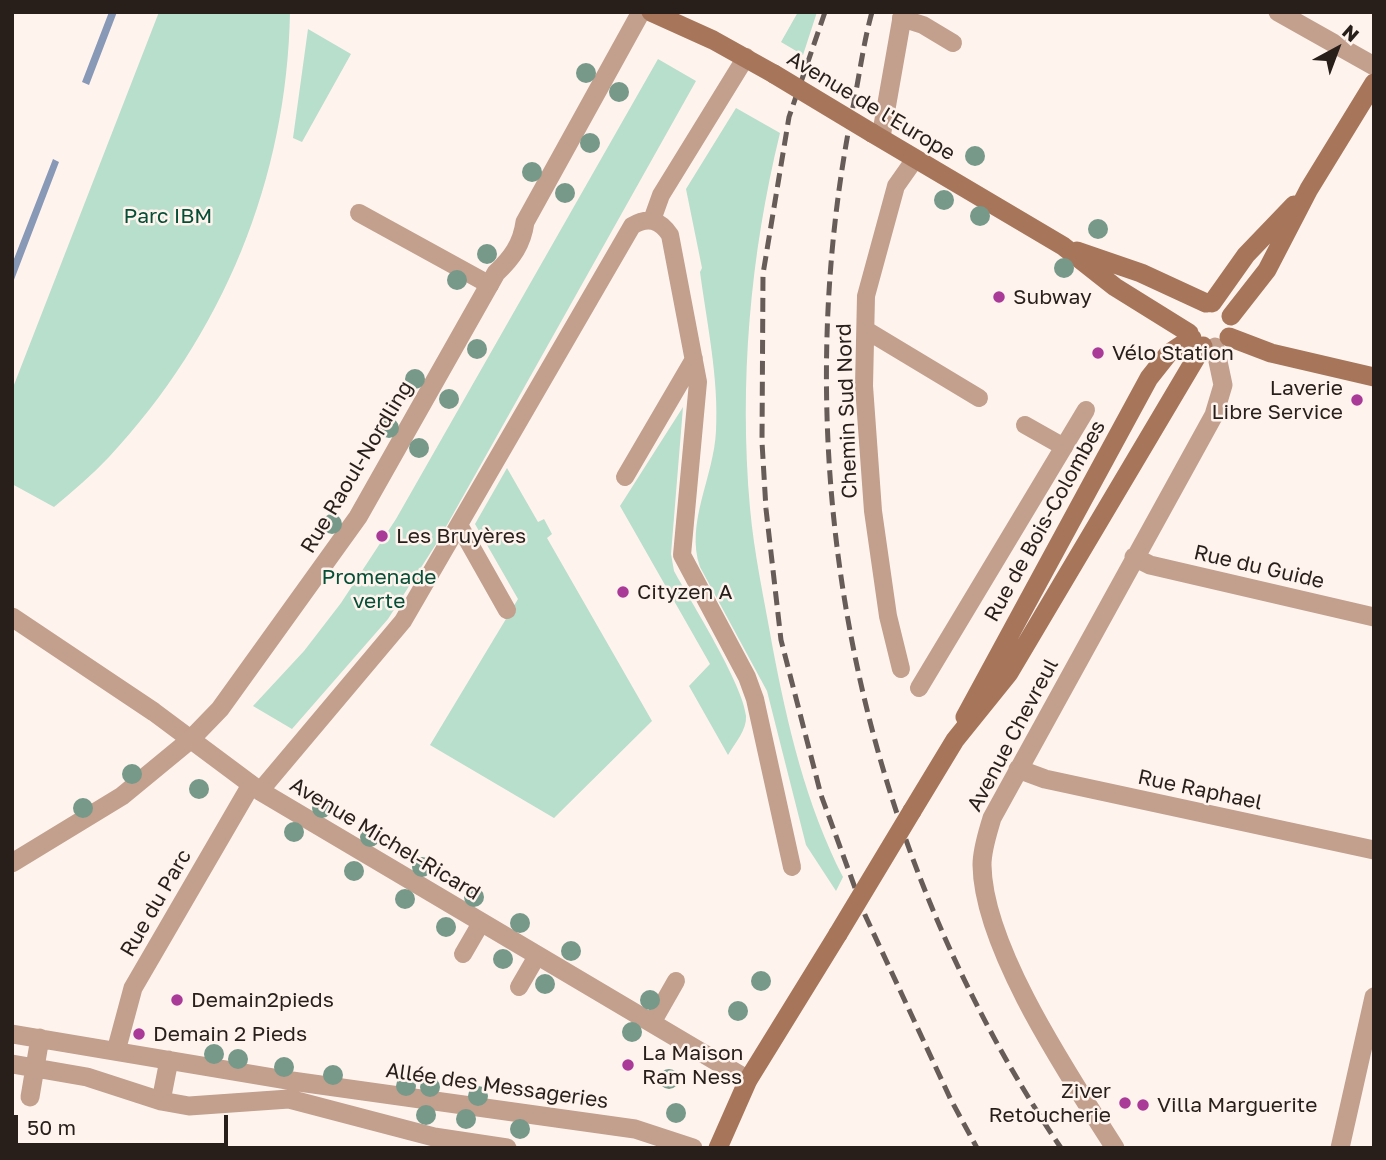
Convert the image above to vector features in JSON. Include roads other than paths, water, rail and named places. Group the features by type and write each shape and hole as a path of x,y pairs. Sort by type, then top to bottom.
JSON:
{"main road":[{"name":"Avenue de l'Europe","path":"660,14 746,57 1063,246 1121,292 1206,340 1374,377"},
{"path":"1309,189 1246,255 1209,303 1190,315 1206,340 1233,327 1231,316 1267,270 1309,189 1374,83"},
{"name":"Avenue de l'Europe","path":"1063,246 1141,273 1209,303 1220,305 1231,316"},
{"name":"Rue de Bois-Colombes","path":"955,740 972,699 1073,521 1149,378 1168,355 1206,340"},
{"name":"Rue de Bois-Colombes","path":"748,1080 955,740 1009,673 1206,340"},
{"path":"718,1148 748,1080"}],"street":[{"name":"Rue Raoul-Nordling","path":"12,863 122,796 190,740 234,692 358,517 490,285 511,259 523,237 525,222 641,12"},
{"path":"1278,12 1374,66"},
{"path":"876,135 902,15"},
{"name":"Avenue Chevreul","path":"1115,1148 1058,1057 1002,946 987,900 982,863 992,818 1214,415 1223,385 1206,340"},
{"name":"Rue du Guide","path":"1134,557 1150,565 1374,617"},
{"name":"Avenue Michel-Ricard","path":"12,617 154,712 256,788 748,1080"},
{"name":"Rue Raphael","path":"1018,769 1045,779 1374,850"},
{"name":"Rue du Parc","path":"116,1051 133,988 256,788"},
{"path":"1340,1148 1374,998"},
{"name":"Allée des Messageries","path":"12,1034 169,1060 290,1090 434,1137 507,1148"},
{"path":"30,1097 40,1038"},
{"path":"161,1101 169,1060"},
{"name":"Allée des Messageries","path":"12,1064 87,1077 161,1101 188,1106 290,1090 635,1129 693,1148"}],"lane":[{"path":"902,15 953,43"},
{"path":"652,220 661,195 746,57"},
{"name":"Chemin Sud Nord","path":"901,669 888,616 873,511 864,386 866,296 896,186 915,159"},
{"path":"359,213 490,285"},
{"path":"256,788 403,621 632,226 641,220 652,220 663,225 670,235 694,359 698,409 682,555 747,677 755,699 792,867"},
{"path":"866,330 979,398"},
{"path":"625,477 694,359"},
{"path":"919,688 1086,410"},
{"path":"1025,425 1064,447"},
{"path":"458,525 508,610"},
{"path":"463,954 481,923"},
{"path":"519,988 537,956"},
{"path":"652,1023 676,981"}],"water":[{"path":"109,12 117,12 89,85 82,82"},
{"path":"53,159 59,162 12,285 12,264"}],"railway":[{"path":"825,12 789,117 763,274 762,442 766,509 781,640 821,795 865,915 951,1100 977,1148"},
{"path":"872,12 852,112 833,246 826,382 834,517 854,650 887,781 932,909 991,1031 1061,1148"}],"place":[{"name":"Subway","path":"999,297"},
{"name":"Vélo Station","path":"1098,353"},
{"name":"Laverie Libre Service","path":"1357,400"},
{"name":"Les Bruyères","path":"382,536"},
{"name":"Cityzen A","path":"623,592"},
{"name":"Demain2pieds","path":"177,1000"},
{"name":"Demain 2 Pieds","path":"139,1034"},
{"name":"La Maison Ram Ness","path":"628,1065"},
{"name":"Ziver Retoucherie","path":"1125,1103"},
{"name":"Villa Marguerite","path":"1143,1105"}],"park label":[{"name":"Parc IBM","path":"168,216"},
{"name":"Promenade verte","path":"379,589"}]}
